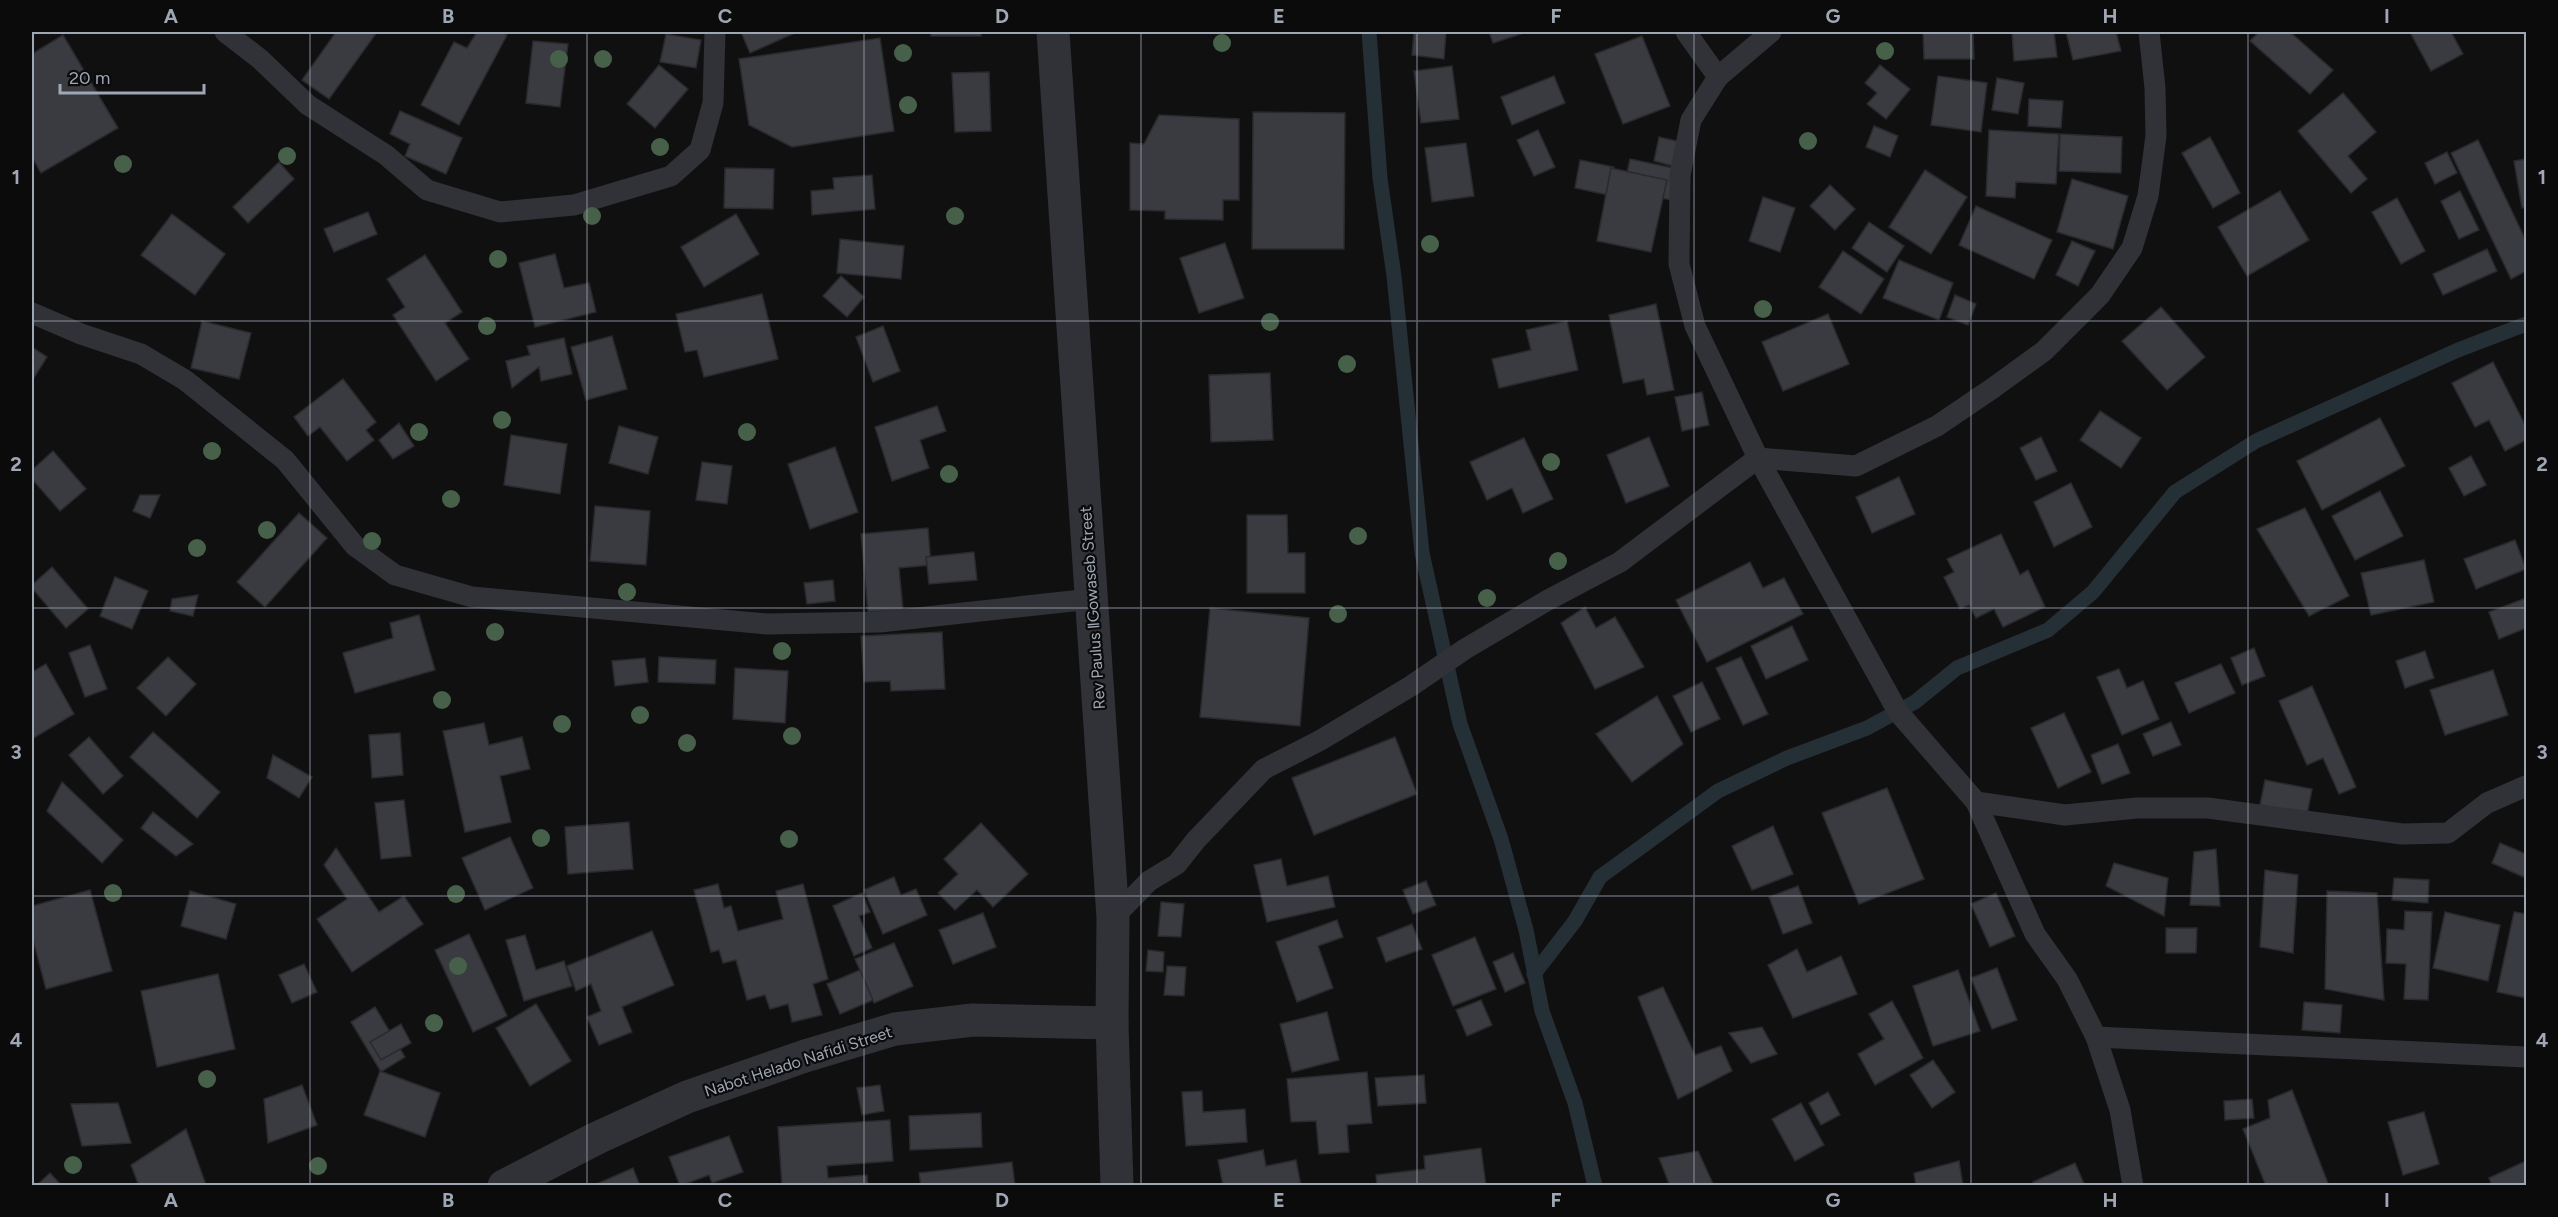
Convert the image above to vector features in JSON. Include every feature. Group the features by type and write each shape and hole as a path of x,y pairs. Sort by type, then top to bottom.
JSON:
{"street":[{"name":"Rev Paulus ǁGowaseb Street","path":"1053,32 1113,918 1112,1023 1117,1185"},
{"name":"Nabot Helado Nafidi Street","path":"504,1185 597,1138 687,1097 805,1056 895,1029 973,1020 1112,1023"}],"lane":[{"path":"225,32 260,59 308,105 386,155 428,190 500,212 574,205 671,176 700,150 712,103 715,32"},
{"path":"1686,32 1718,77"},
{"path":"1771,32 1718,77 1691,120 1680,175 1679,264 1695,326 1758,458 1898,712 1976,802 2035,934 2067,980 2096,1037 2120,1110 2133,1185"},
{"path":"1113,918 1149,881 1177,864 1196,840 1264,769 1319,741 1411,686 1465,649 1548,600 1620,562 1758,458 1856,466 1938,426 2044,351 2100,295 2132,248 2148,195 2156,136 2156,87 2149,32"},
{"path":"32,313 81,334 141,354 185,380 285,460 355,546 395,575 472,597 767,624 880,622 1091,599"},
{"path":"1976,802 2065,814 2137,808 2208,808 2402,834 2448,833 2487,803 2526,786"},
{"path":"2096,1037 2526,1057"}],"building":[{"path":"336,32 377,32 329,99 302,80"},
{"path":"477,32 502,32 507,35 459,125 421,105 454,42 467,48"},
{"path":"741,32 797,32 750,53"},
{"path":"931,32 981,32 981,36 931,36"},
{"path":"1414,32 1446,32 1444,59 1412,55"},
{"path":"1489,32 1527,32 1493,43"},
{"path":"1923,32 1973,32 1974,59 1924,59"},
{"path":"2054,32 2057,57 2014,61 2012,33"},
{"path":"2066,32 2116,32 2121,51 2073,60"},
{"path":"2259,32 2290,32 2333,70 2310,94 2250,41"},
{"path":"2410,32 2451,32 2463,54 2431,71"},
{"path":"666,34 701,40 696,68 660,62"},
{"path":"63,35 118,128 41,173 32,157 32,54"},
{"path":"1642,36 1670,106 1623,124 1595,54"},
{"path":"880,38 894,131 792,147 749,125 739,59"},
{"path":"533,41 568,44 560,107 526,103"},
{"path":"659,65 688,89 655,128 627,104"},
{"path":"1880,65 1910,89 1886,119 1867,104 1877,93 1865,83"},
{"path":"1452,66 1459,119 1421,123 1414,71"},
{"path":"989,72 991,131 955,132 952,73"},
{"path":"1554,76 1565,103 1512,125 1501,97"},
{"path":"1938,76 1987,83 1981,132 1931,125"},
{"path":"1997,78 2024,83 2018,114 1992,110"},
{"path":"2343,93 2376,132 2348,156 2367,179 2351,193 2298,131"},
{"path":"2029,99 2063,101 2061,128 2028,126"},
{"path":"400,111 462,138 446,174 405,156 410,144 390,134"},
{"path":"1253,112 1345,113 1344,249 1252,249"},
{"path":"1159,115 1239,119 1239,200 1223,200 1223,220 1165,219 1165,211 1130,210 1130,143 1144,144"},
{"path":"1874,126 1898,136 1890,157 1866,147"},
{"path":"1538,130 1555,167 1534,176 1517,140"},
{"path":"1989,130 2059,134 2056,184 2016,182 2015,198 1986,196"},
{"path":"2060,134 2122,137 2121,173 2059,171"},
{"path":"1659,137 1681,142 1676,167 1654,161"},
{"path":"2210,137 2240,193 2213,208 2182,153"},
{"path":"2478,140 2526,241 2526,271 2511,279 2451,153"},
{"path":"1466,143 1474,196 1432,202 1425,148"},
{"path":"2447,152 2457,173 2435,184 2425,163"},
{"path":"1630,159 1678,169 1671,200 1623,191"},
{"path":"2526,159 2526,207 2522,208 2514,161"},
{"path":"1580,160 1614,167 1608,195 1575,188"},
{"path":"279,162 294,179 248,223 233,207"},
{"path":"725,168 774,169 773,209 724,208"},
{"path":"1611,168 1667,180 1651,252 1597,241"},
{"path":"1925,170 1967,197 1931,254 1889,227"},
{"path":"872,175 875,209 812,215 811,191 834,189 833,178"},
{"path":"2072,179 2128,196 2113,249 2057,232"},
{"path":"1830,185 1855,209 1835,230 1810,206"},
{"path":"2280,191 2309,240 2247,276 2218,227"},
{"path":"2460,191 2479,230 2459,239 2441,201"},
{"path":"1763,197 1795,208 1780,252 1749,241"},
{"path":"2397,198 2425,251 2401,264 2372,212"},
{"path":"1976,206 2052,240 2034,279 1959,245"},
{"path":"368,212 377,234 334,252 324,229"},
{"path":"172,214 225,254 195,295 141,255"},
{"path":"736,214 759,254 704,287 681,247"},
{"path":"1869,222 1904,246 1887,272 1852,248"},
{"path":"840,239 904,246 901,279 837,273"},
{"path":"2072,241 2095,251 2078,286 2056,275"},
{"path":"1225,243 1244,298 1199,313 1180,258"},
{"path":"2487,249 2497,271 2443,295 2433,274"},
{"path":"1843,251 1884,279 1861,314 1819,287"},
{"path":"555,254 564,288 589,283 596,312 535,327 519,263"},
{"path":"425,255 462,312 445,323 469,359 436,381 393,315 405,307 387,279"},
{"path":"1899,260 1953,283 1939,320 1883,298"},
{"path":"841,276 864,297 847,317 823,296"},
{"path":"762,294 778,359 704,377 697,350 685,352 676,314"},
{"path":"1955,295 1976,304 1968,325 1947,317"},
{"path":"1656,304 1674,390 1647,395 1644,379 1623,383 1609,315"},
{"path":"2161,307 2205,357 2167,390 2122,341"},
{"path":"1828,314 1849,364 1783,391 1762,342"},
{"path":"202,321 251,333 239,379 191,368"},
{"path":"1567,321 1578,370 1499,388 1492,359 1531,350 1526,330"},
{"path":"883,326 900,371 873,382 856,337"},
{"path":"612,336 627,389 586,400 571,347"},
{"path":"564,338 572,374 541,381 539,367 512,388 506,361 530,355 527,346"},
{"path":"32,347 47,357 32,381"},
{"path":"2493,362 2526,427 2526,440 2505,451 2489,420 2475,427 2452,383"},
{"path":"1270,373 1273,440 1211,442 1209,375"},
{"path":"343,379 376,422 366,430 374,440 347,461 320,427 308,436 294,417"},
{"path":"1702,392 1709,425 1682,431 1675,397"},
{"path":"937,406 946,431 920,440 929,468 892,481 875,427"},
{"path":"2100,411 2141,438 2121,468 2080,440"},
{"path":"2380,418 2405,466 2322,510 2297,461"},
{"path":"399,423 414,446 393,459 379,440"},
{"path":"619,426 658,437 648,474 609,463"},
{"path":"511,435 567,444 560,494 504,485"},
{"path":"1649,437 1669,486 1626,503 1607,455"},
{"path":"2041,437 2057,471 2036,480 2020,448"},
{"path":"1524,438 1553,499 1523,513 1512,488 1487,500 1470,462"},
{"path":"835,447 858,512 810,529 788,464"},
{"path":"53,451 86,489 60,511 32,479 32,470"},
{"path":"2471,456 2486,485 2464,496 2449,468"},
{"path":"702,462 732,466 727,504 696,500"},
{"path":"1899,477 1915,514 1872,533 1856,497"},
{"path":"2071,483 2092,527 2054,547 2034,502"},
{"path":"2380,491 2403,536 2355,560 2332,516"},
{"path":"140,495 160,495 150,518 133,511"},
{"path":"595,506 650,511 646,565 590,561"},
{"path":"2305,508 2349,596 2309,616 2257,529"},
{"path":"299,513 327,538 265,607 237,582"},
{"path":"1247,515 1287,515 1288,553 1305,553 1305,593 1247,593"},
{"path":"928,528 931,565 899,568 903,610 868,612 861,534"},
{"path":"2001,534 2020,575 2028,570 2045,607 2003,627 1994,609 1976,618 1969,605 1960,609 1944,577 1954,572 1947,559"},
{"path":"2515,540 2526,569 2476,589 2464,559"},
{"path":"974,552 977,580 929,584 926,557"},
{"path":"2424,560 2434,602 2371,615 2361,573"},
{"path":"1750,562 1763,588 1784,578 1803,614 1707,662 1676,600"},
{"path":"52,567 88,609 66,628 32,588 32,585"},
{"path":"115,577 148,591 132,629 100,616"},
{"path":"833,580 835,601 807,604 804,583"},
{"path":"198,595 193,616 170,611 172,599"},
{"path":"2526,598 2526,628 2499,639 2489,612"},
{"path":"1585,607 1596,628 1615,617 1644,667 1595,689 1561,623"},
{"path":"1210,608 1309,618 1300,726 1200,717"},
{"path":"419,615 435,670 355,693 343,653 393,638 390,623"},
{"path":"1792,626 1808,660 1766,679 1751,646"},
{"path":"942,632 945,689 891,691 890,681 864,682 861,636"},
{"path":"90,645 107,689 85,697 69,653"},
{"path":"2254,648 2265,676 2242,685 2231,658"},
{"path":"2425,651 2434,678 2405,688 2396,661"},
{"path":"168,657 196,684 166,716 137,688"},
{"path":"659,657 716,660 715,684 658,682"},
{"path":"1741,657 1768,714 1743,725 1716,668"},
{"path":"645,658 648,682 615,686 612,661"},
{"path":"46,664 74,714 32,739 32,672"},
{"path":"2221,664 2235,693 2189,713 2175,683"},
{"path":"735,668 788,671 785,723 733,719"},
{"path":"2119,669 2127,688 2143,681 2159,719 2122,735 2097,677"},
{"path":"2493,670 2508,715 2445,735 2430,690"},
{"path":"1702,682 1720,719 1691,732 1673,696"},
{"path":"2312,686 2356,787 2339,794 2323,758 2307,765 2279,701"},
{"path":"1657,696 1683,744 1632,782 1596,734"},
{"path":"2064,713 2091,772 2058,788 2031,728"},
{"path":"2171,722 2181,745 2153,756 2143,734"},
{"path":"484,723 489,745 522,737 530,769 500,776 511,822 465,832 443,731"},
{"path":"153,732 220,792 197,818 130,757"},
{"path":"400,733 403,775 372,778 369,735"},
{"path":"89,737 123,776 103,794 69,755"},
{"path":"1395,737 1417,794 1314,835 1292,778"},
{"path":"2118,744 2130,773 2102,784 2091,755"},
{"path":"273,755 312,777 299,798 267,778"},
{"path":"2265,780 2312,789 2307,815 2260,805"},
{"path":"62,782 123,840 102,863 47,811"},
{"path":"1887,788 1924,879 1859,904 1822,813"},
{"path":"404,800 411,856 381,859 375,803"},
{"path":"153,812 193,844 176,856 141,828"},
{"path":"629,822 633,869 568,874 565,827"},
{"path":"981,823 1028,874 993,907 977,890 955,910 938,893 958,874 944,859"},
{"path":"1773,826 1793,874 1752,890 1732,846"},
{"path":"510,837 533,888 485,910 462,858"},
{"path":"2500,843 2526,854 2526,878 2492,863"},
{"path":"336,848 379,912 404,896 423,924 352,972 317,919 347,899 324,865"},
{"path":"2216,849 2220,906 2190,905 2194,852"},
{"path":"1281,859 1287,886 1328,876 1335,907 1267,922 1254,865"},
{"path":"2114,863 2168,878 2164,916 2106,886"},
{"path":"2265,870 2298,875 2293,953 2260,947"},
{"path":"894,877 901,895 916,889 927,915 883,934 864,890"},
{"path":"2394,878 2429,880 2428,903 2392,900"},
{"path":"1426,881 1436,905 1413,914 1403,890"},
{"path":"718,884 724,908 731,906 738,931 783,919 776,891 803,884 828,979 813,984 822,1015 792,1022 788,1004 770,1009 765,995 747,1000 736,960 723,963 719,950 711,952 694,890"},
{"path":"1798,886 1812,923 1783,934 1769,897"},
{"path":"90,890 112,971 46,989 32,936 32,906"},
{"path":"190,891 236,904 226,939 181,926"},
{"path":"2327,891 2377,893 2384,1000 2325,989"},
{"path":"862,893 870,912 859,916 872,948 854,956 833,906"},
{"path":"1996,893 2015,936 1990,947 1971,904"},
{"path":"1161,902 1184,904 1181,937 1158,936"},
{"path":"2405,911 2432,912 2428,1000 2404,999 2406,964 2386,963 2387,929 2404,930"},
{"path":"2445,912 2500,925 2488,981 2433,968"},
{"path":"2514,912 2526,914 2526,998 2497,992"},
{"path":"983,913 996,947 953,964 939,930"},
{"path":"1337,920 1343,937 1318,946 1333,988 1297,1002 1276,942"},
{"path":"1412,924 1422,949 1386,962 1377,938"},
{"path":"2166,928 2197,928 2196,953 2166,953"},
{"path":"652,931 674,985 622,1007 632,1032 599,1045 587,1017 601,1011 591,984 576,991 567,966"},
{"path":"469,934 507,1016 473,1032 435,950"},
{"path":"525,935 536,970 564,961 572,986 524,1001 506,940"},
{"path":"1475,937 1496,989 1453,1006 1432,955"},
{"path":"894,943 913,986 874,1003 855,959"},
{"path":"1797,949 1807,972 1841,956 1857,994 1793,1018 1768,965"},
{"path":"1148,950 1164,952 1163,972 1146,971"},
{"path":"1513,953 1525,983 1505,992 1493,962"},
{"path":"304,964 317,992 292,1003 279,975"},
{"path":"1167,966 1186,967 1184,996 1164,995"},
{"path":"1997,968 2017,1020 1992,1029 1971,978"},
{"path":"860,970 873,1000 840,1014 827,984"},
{"path":"1958,970 1980,1031 1933,1046 1913,986"},
{"path":"218,974 235,1049 157,1067 141,991"},
{"path":"1663,987 1695,1055 1721,1046 1732,1071 1678,1099 1638,997"},
{"path":"1481,1000 1492,1025 1467,1036 1456,1010"},
{"path":"1892,1001 1923,1058 1875,1085 1858,1054 1884,1039 1869,1014"},
{"path":"2304,1002 2342,1005 2340,1033 2302,1030"},
{"path":"536,1004 571,1061 530,1086 496,1028"},
{"path":"375,1007 405,1057 381,1072 351,1022"},
{"path":"1327,1012 1339,1060 1292,1072 1280,1024"},
{"path":"401,1024 411,1043 381,1060 370,1042"},
{"path":"1762,1027 1777,1054 1751,1063 1729,1033"},
{"path":"1933,1060 1955,1092 1932,1108 1910,1075"},
{"path":"380,1071 440,1093 425,1137 364,1115"},
{"path":"1367,1072 1372,1123 1347,1125 1349,1152 1319,1154 1316,1121 1291,1122 1287,1079"},
{"path":"1424,1075 1426,1103 1378,1106 1375,1078"},
{"path":"302,1085 317,1125 268,1143 264,1099"},
{"path":"880,1085 884,1111 862,1115 857,1088"},
{"path":"2292,1090 2329,1186 2266,1186 2243,1129 2270,1118 2268,1100"},
{"path":"1202,1091 1203,1112 1245,1109 1247,1142 1186,1146 1182,1092"},
{"path":"1828,1092 1840,1115 1821,1125 1809,1103"},
{"path":"2252,1099 2254,1118 2225,1120 2224,1101"},
{"path":"118,1103 131,1143 82,1146 71,1104"},
{"path":"1801,1103 1824,1145 1795,1161 1772,1119"},
{"path":"2424,1112 2439,1164 2403,1175 2388,1122"},
{"path":"981,1113 982,1147 910,1150 909,1116"},
{"path":"890,1120 893,1161 827,1166 828,1178 867,1175 868,1186 782,1186 778,1127"},
{"path":"186,1129 206,1185 139,1186 131,1165"},
{"path":"729,1136 743,1172 712,1183 709,1175 680,1186 669,1157"},
{"path":"1481,1148 1486,1186 1377,1186 1376,1175 1425,1169 1424,1156"},
{"path":"1263,1150 1266,1166 1296,1160 1301,1186 1223,1186 1218,1160"},
{"path":"1698,1151 1714,1186 1670,1186 1659,1158"},
{"path":"1959,1161 1963,1186 1916,1186 1914,1173"},
{"path":"2526,1161 2526,1186 2492,1186 2489,1178"},
{"path":"1012,1162 1015,1186 921,1186 919,1173"},
{"path":"2075,1163 2085,1186 2034,1186 2033,1182"},
{"path":"633,1168 640,1186 592,1186"},
{"path":"50,1173 62,1186 36,1186"}],"waterway":[{"path":"1369,32 1380,178 1394,276 1422,553 1460,724 1501,839 1526,930 1542,1011 1575,1103 1595,1186"},
{"path":"1534,974 1575,921 1600,877 1718,791 1787,758 1867,728 1915,702 1957,668 2048,630 2093,592 2175,492 2256,441 2458,350 2526,324"}]}
